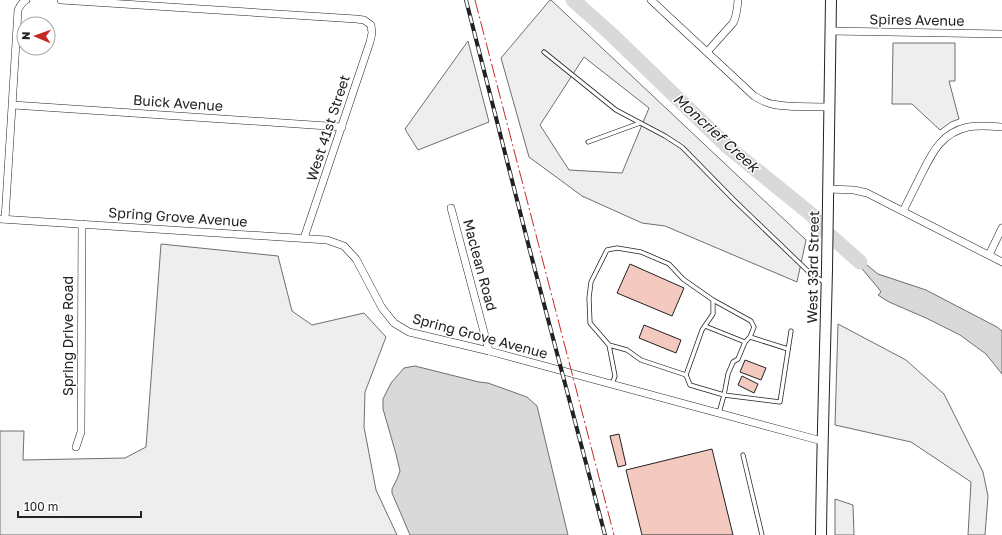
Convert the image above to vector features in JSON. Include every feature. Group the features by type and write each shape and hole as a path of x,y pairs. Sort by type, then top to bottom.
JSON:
{"street":[{"name":"West 41st Street","path":"61,0 356,19 364,20 371,25 372,33 370,42 304,238"},
{"path":"651,0 754,96 762,101 782,106 830,107"},
{"path":"707,52 736,18 738,0"},
{"name":"West 33rd Street","path":"821,535 822,441 827,284 831,0"},
{"path":"3,219 13,106 18,10 25,1"},
{"name":"Spires Avenue","path":"831,31 1002,34"},
{"name":"Buick Avenue","path":"13,106 342,127"},
{"path":"903,211 933,151 942,141 954,132 968,127 1002,127"},
{"path":"828,189 861,191 867,193 1002,262"},
{"name":"Maclean Road","path":"451,208 489,351"},
{"name":"Spring Grove Avenue","path":"3,219 327,240 344,246 356,259 382,308 394,323 409,332 489,351 822,441"},
{"name":"Spring Drive Road","path":"76,447 81,432 82,224"},
{"path":"989,255 1002,228"}],"lane":[{"path":"544,52 616,110 665,136 682,147 735,201 812,274 827,284"},
{"path":"588,142 640,123"},
{"path":"612,384 615,376 609,345 590,323 589,298 591,282 607,250 617,248 642,252 669,264 683,279 713,300 751,321 754,327 738,358 733,362 728,374 719,413"},
{"path":"713,300 713,314 702,330 686,375 690,385 724,395 780,402 791,331"},
{"path":"705,326 745,342"},
{"path":"750,337 788,349"},
{"path":"609,345 627,350 641,360 686,375"},
{"path":"743,455 762,535"}],"shaded area":[{"path":"551,0 806,240 797,282 665,226 642,223 582,196 529,157 501,58","holes":["584,57 649,108 622,173 569,170 540,125"]},
{"path":"468,41 489,122 418,150 405,129"},
{"path":"893,43 955,43 955,81 949,81 959,119 951,122 940,130 912,104 892,104"},
{"path":"161,244 278,256 292,311 312,325 364,313 386,337 365,392 364,427 376,490 397,535 0,535 0,431 24,431 23,460 125,458 146,447"},
{"path":"862,261 878,274 926,290 1002,331 1002,374 986,354 960,335 889,302 878,295 881,292 858,264"},
{"path":"838,324 906,360 944,394 983,472 988,496 985,535 968,535 971,482 911,442 835,425"},
{"path":"415,366 488,383 527,397 537,406 568,535 410,535 392,493 392,489 400,471 383,409 383,399 391,383 404,368"},
{"path":"835,499 853,505 854,535 835,535"}],"building":[{"path":"630,264 684,288 672,316 617,293"},
{"path":"644,325 681,340 676,353 639,338"},
{"path":"745,360 766,368 761,380 740,372"},
{"path":"742,376 758,384 754,393 738,385"},
{"path":"619,434 626,465 618,467 610,436"},
{"path":"712,449 733,535 642,535 626,470"}],"waterway":[{"name":"Moncrief Creek","path":"573,0 611,34 728,147 812,215 825,231 860,262"}],"railway":[{"path":"466,0 605,535"}],"power":[{"path":"475,0 614,535"}]}
